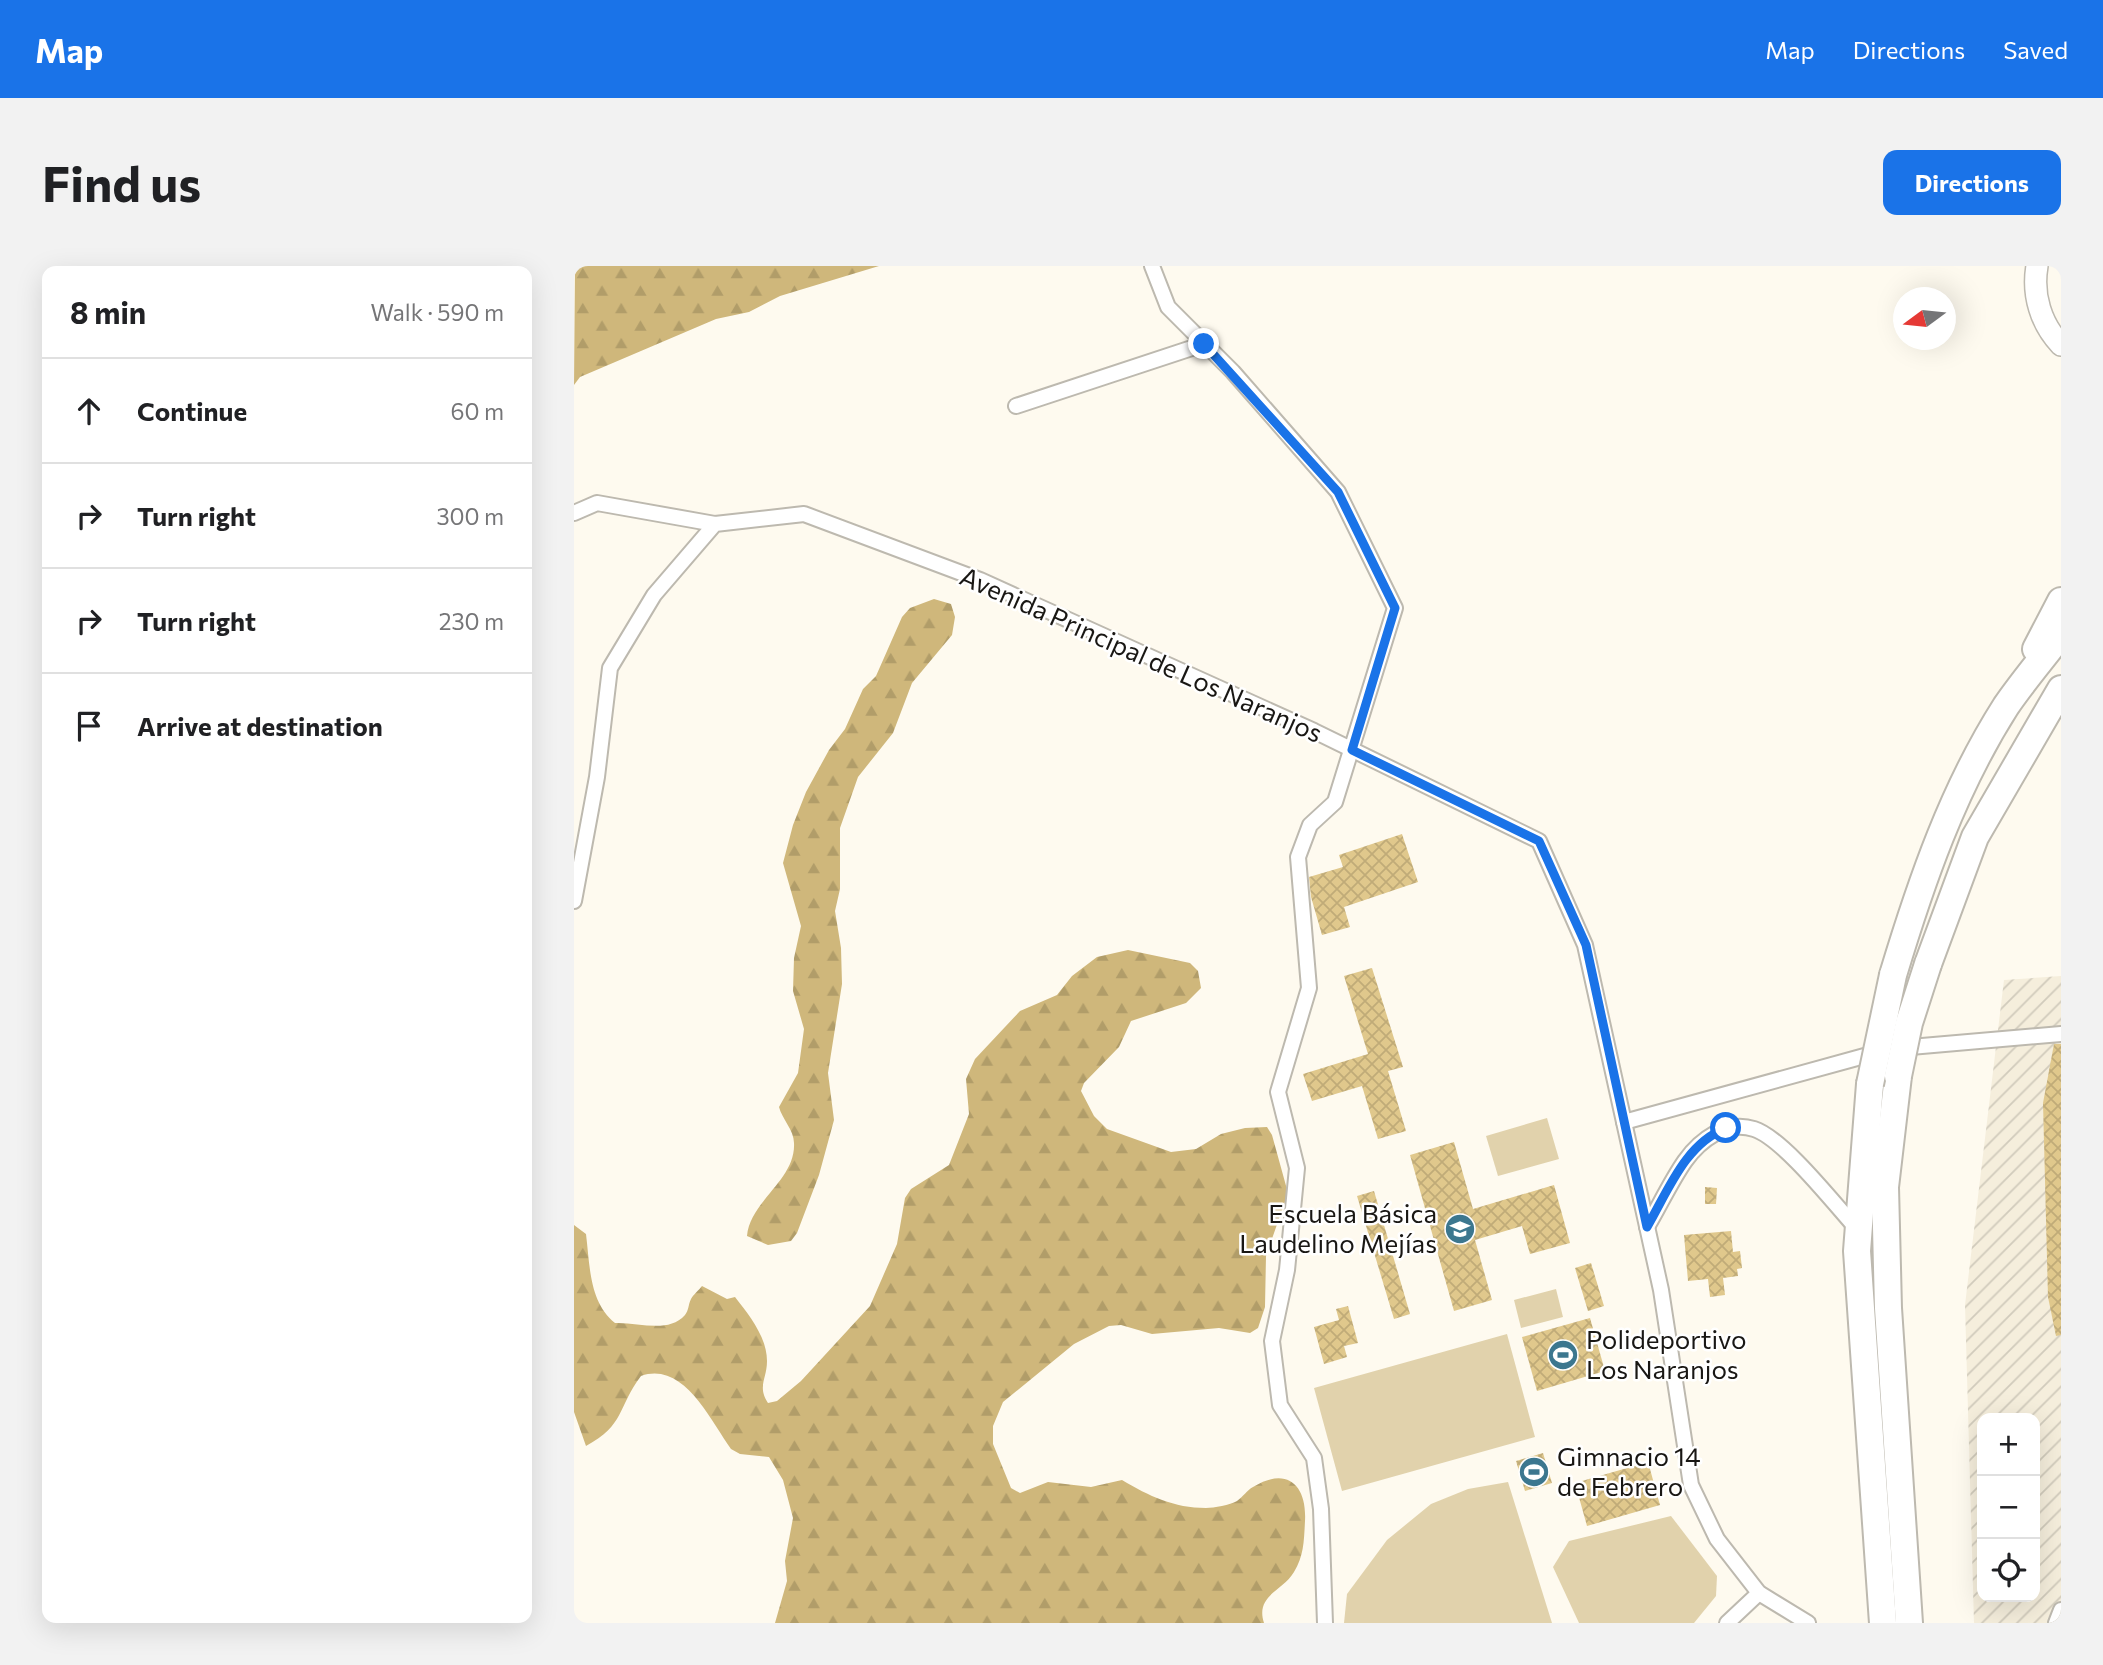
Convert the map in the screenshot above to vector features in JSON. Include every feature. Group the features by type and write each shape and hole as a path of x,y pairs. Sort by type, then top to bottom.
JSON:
{"highway":[{"path":"1909,1623 1894,1585 1857,1251 1870,1084 1893,975 1915,903 1955,800 2061,601"},
{"path":"2007,706 2061,634"},
{"path":"1883,1623 1894,1585 1885,1200 1898,1076 1909,1023 1928,964 1975,837 2061,689"}],"main road":[{"path":"2037,266 2035,277 2039,311 2050,333 2061,345"}],"street":[{"path":"1152,266 1168,307 1338,492 1395,608 1335,803 1310,825 1298,857 1309,988 1278,1092 1297,1168 1287,1270 1272,1341 1280,1405 1314,1458 1321,1509 1325,1623"},
{"path":"1016,406 1204,344"},
{"name":"Avenida Principal de Los Naranjos","path":"574,513 597,503 715,524 804,514 980,580 1352,750 1539,841 1586,945 1661,1290 1691,1485 1717,1539 1759,1593 1808,1623"},
{"path":"574,901 597,777 610,668 654,595 715,524"},
{"path":"1624,1122 1890,1049 2061,1034"},
{"path":"1647,1227 1686,1160 1714,1133 1737,1128 1754,1129 1791,1157 1858,1230"},
{"path":"1727,1623 1759,1593"},
{"path":"2056,1623 2061,1610"}],"shaded area":[{"path":"2061,976 2061,1623 1974,1623 1965,1305 2004,980"},
{"path":"1547,1118 1559,1159 1498,1176 1486,1136"},
{"path":"1556,1289 1563,1317 1521,1328 1514,1300"},
{"path":"1507,1334 1535,1437 1342,1491 1314,1388"},
{"path":"1508,1482 1552,1623 1344,1623 1347,1594 1387,1540 1431,1504 1468,1489"},
{"path":"1671,1516 1717,1576 1716,1596 1694,1623 1579,1623 1553,1567 1569,1541"}],"green space":[{"path":"575,266 879,266 780,296 749,312 716,319 580,377 574,385"},
{"path":"934,599 951,604 955,617 952,635 912,683 893,733 858,777 840,828 840,889 835,911 841,948 842,984 828,1073 834,1120 819,1175 797,1233 791,1241 768,1245 747,1236 756,1212 781,1179 793,1156 793,1138 779,1107 798,1073 804,1029 793,991 794,958 801,926 783,863 793,825 806,792 829,750 845,729 863,689 876,676 902,617 910,608"},
{"path":"1128,950 1190,963 1198,971 1201,988 1186,1003 1131,1021 1119,1047 1084,1083 1081,1091 1094,1116 1107,1129 1171,1152 1196,1149 1221,1134 1245,1128 1267,1127 1272,1135 1288,1193 1266,1256 1265,1307 1258,1328 1250,1333 1219,1328 1152,1334 1121,1325 1109,1326 1074,1344 1003,1402 993,1426 993,1444 1011,1488 1020,1493 1048,1482 1091,1487 1122,1480 1172,1503 1209,1508 1237,1501 1251,1488 1265,1481 1285,1479 1298,1489 1305,1508 1304,1541 1297,1566 1263,1606 1264,1623 775,1623 787,1581 785,1561 793,1518 783,1480 769,1457 740,1454 731,1449 705,1409 683,1385 670,1377 656,1374 641,1376 608,1431 586,1446 574,1412 574,1225 586,1234 595,1294 606,1314 615,1323 662,1326 678,1321 685,1315 691,1299 702,1286 727,1299 735,1297 764,1343 767,1367 763,1392 768,1403 777,1401 801,1381 870,1306 897,1244 905,1198 911,1189 949,1165 969,1114 966,1079 975,1059 1020,1011 1057,995 1072,976 1097,957"}],"building":[{"path":"1402,834 1418,882 1344,907 1350,927 1322,935 1311,897 1309,877 1343,867 1339,855"},
{"path":"1372,968 1403,1067 1388,1071 1406,1131 1378,1139 1362,1086 1312,1101 1303,1074 1368,1054 1344,976"},
{"path":"2054,1044 2061,1044 2061,1335 2056,1336 2048,1297 2043,1103"},
{"path":"1454,1142 1473,1209 1554,1185 1570,1243 1530,1254 1522,1226 1475,1240 1492,1300 1454,1311 1410,1155"},
{"path":"1705,1187 1717,1188 1716,1204 1705,1204"},
{"path":"1374,1191 1410,1314 1394,1319 1357,1196"},
{"path":"1731,1231 1733,1252 1740,1251 1742,1268 1737,1269 1738,1276 1723,1278 1725,1295 1710,1297 1708,1279 1688,1281 1684,1235"},
{"path":"1591,1263 1604,1306 1588,1311 1575,1268"},
{"path":"1348,1306 1358,1343 1344,1346 1347,1357 1324,1364 1314,1327 1339,1320 1336,1309"},
{"path":"1590,1318 1605,1371 1537,1391 1522,1337"},
{"name":"Gimnacio 14 de Febrero","path":"1543,1453 1552,1483 1525,1491 1516,1461"},
{"path":"1648,1462 1660,1505 1587,1526 1575,1483"}],"place":[{"name":"Escuela Básica Laudelino Mejías","path":"1460,1229"},
{"name":"Polideportivo Los Naranjos","path":"1563,1355"},
{"name":"Gimnacio 14 de Febrero","path":"1534,1472"}],"route":[{"path":"1204,344 1233,372 1338,492 1395,608 1352,750 1539,841 1586,945 1647,1227 1686,1160 1703,1141 1726,1128"}]}
